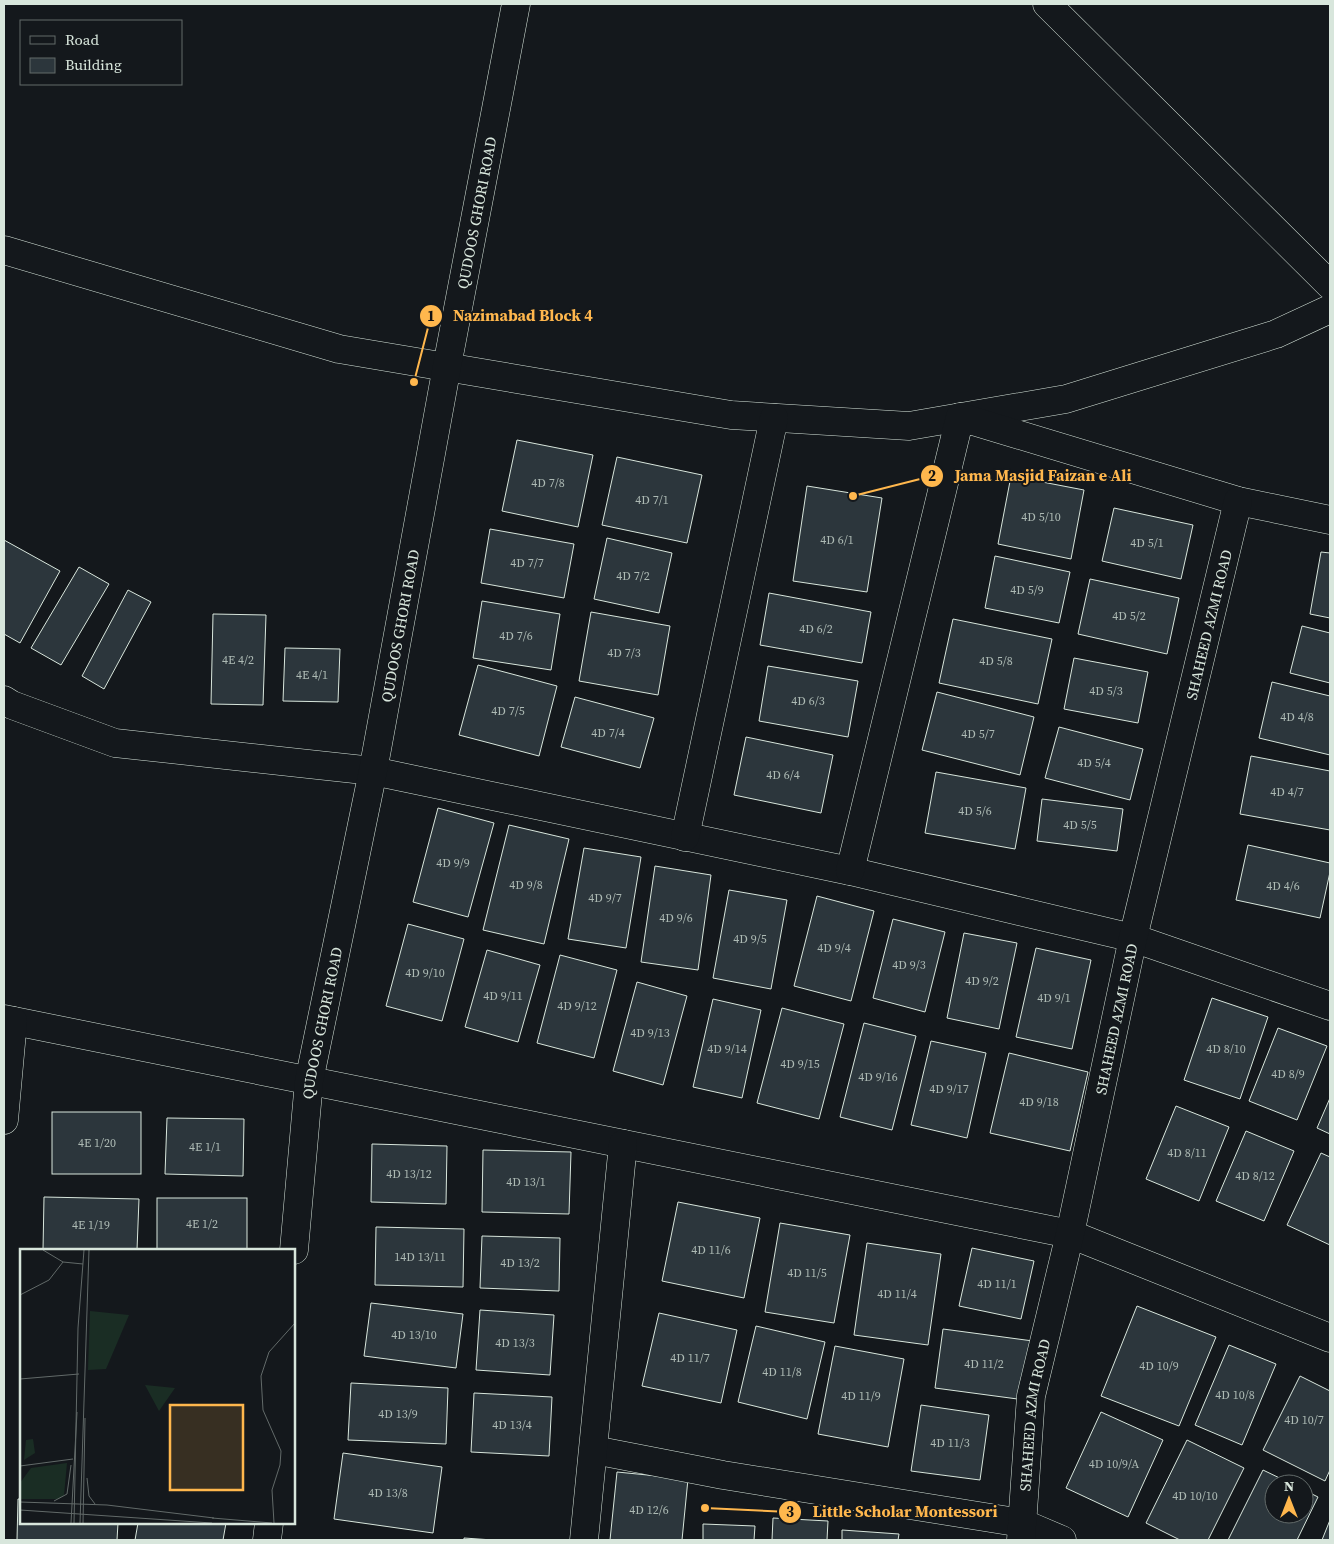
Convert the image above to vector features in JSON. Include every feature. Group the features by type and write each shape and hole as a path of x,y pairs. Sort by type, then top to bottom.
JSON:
{"street":[{"name":"QUDOOS GHORI ROAD","path":"294,1249 309,1081 373,771 446,366 516,4"},
{"path":"1047,4 1330,285"},
{"path":"4,250 339,349 731,415 909,426 1066,399 1276,334 1330,309"},
{"path":"960,417 1238,501 1330,520"},
{"path":"850,871 960,417"},
{"path":"685,836 774,418"},
{"name":"SHAHEED AZMI ROAD","path":"1022,1531 1031,1396 1070,1234 1133,938 1238,501"},
{"path":"4,700 12,705 114,743 373,771 850,871 1133,938 1330,1006"},
{"path":"4,1120 8,1020 1070,1234 1330,1338"},
{"path":"584,1540 623,1144"},
{"path":"594,1450 1062,1540"},
{"path":"267,1540 269,1524"}],"building":[{"path":"517,440 593,455 578,527 502,511"},
{"path":"617,457 702,475 687,543 602,525"},
{"path":"1011,476 1084,490 1071,559 998,544"},
{"path":"807,486 882,498 867,592 793,581"},
{"path":"1114,508 1193,525 1181,579 1102,561"},
{"path":"490,529 574,544 564,598 481,583"},
{"path":"607,538 672,553 659,613 594,599"},
{"path":"4,540 60,571 20,643 4,634"},
{"path":"1321,552 1330,553 1330,618 1310,614"},
{"path":"995,556 1070,572 1059,623 985,608"},
{"path":"79,567 109,584 61,665 31,648"},
{"path":"1090,579 1179,598 1167,654 1078,634"},
{"path":"128,590 151,602 104,689 82,676"},
{"path":"769,593 871,612 862,663 760,645"},
{"path":"482,601 560,614 551,670 473,658"},
{"path":"591,612 670,626 658,695 579,681"},
{"path":"213,614 266,615 263,705 211,704"},
{"path":"953,619 1052,639 1038,704 939,683"},
{"path":"1302,626 1330,633 1330,683 1290,673"},
{"path":"285,648 340,649 338,702 283,701"},
{"path":"1074,658 1148,672 1138,723 1064,709"},
{"path":"478,665 557,686 539,756 459,735"},
{"path":"768,666 858,681 848,737 759,721"},
{"path":"1272,682 1330,696 1330,755 1259,738"},
{"path":"937,692 1034,717 1020,775 922,750"},
{"path":"575,697 654,718 640,768 561,747"},
{"path":"1059,727 1143,749 1130,800 1045,778"},
{"path":"746,737 833,755 821,813 734,795"},
{"path":"1251,756 1330,771 1330,830 1240,814"},
{"path":"936,772 1026,788 1015,849 925,833"},
{"path":"1042,799 1123,809 1117,851 1037,841"},
{"path":"438,808 494,823 468,917 413,902"},
{"path":"509,825 569,839 544,944 483,930"},
{"path":"1248,845 1330,863 1330,872 1320,918 1236,900"},
{"path":"584,848 641,857 626,948 568,939"},
{"path":"655,866 711,875 698,970 641,962"},
{"path":"729,890 787,900 771,989 713,978"},
{"path":"817,896 874,911 851,1001 794,986"},
{"path":"893,919 945,932 925,1012 873,998"},
{"path":"408,924 464,939 442,1021 386,1006"},
{"path":"964,933 1017,943 999,1029 947,1018"},
{"path":"1036,948 1091,960 1072,1049 1016,1037"},
{"path":"487,950 540,965 518,1042 465,1027"},
{"path":"560,955 617,970 594,1058 537,1043"},
{"path":"637,982 687,996 663,1085 613,1071"},
{"path":"1212,998 1268,1017 1240,1099 1184,1080"},
{"path":"713,999 761,1010 742,1098 693,1087"},
{"path":"782,1008 844,1024 819,1119 757,1103"},
{"path":"864,1023 916,1036 892,1130 840,1117"},
{"path":"1278,1028 1327,1046 1297,1120 1249,1101"},
{"path":"931,1041 986,1053 967,1138 911,1125"},
{"path":"1009,1053 1088,1072 1070,1151 990,1133"},
{"path":"1330,1098 1330,1134 1317,1128"},
{"path":"1176,1106 1229,1127 1199,1201 1146,1179"},
{"path":"52,1112 141,1112 141,1174 52,1174"},
{"path":"167,1118 244,1119 243,1176 165,1174"},
{"path":"1246,1131 1294,1151 1264,1221 1216,1201"},
{"path":"372,1144 447,1146 446,1204 371,1202"},
{"path":"483,1150 571,1152 569,1214 482,1212"},
{"path":"1321,1153 1330,1157 1330,1245 1287,1225"},
{"path":"44,1197 139,1199 137,1249 43,1249"},
{"path":"157,1198 247,1198 247,1249 157,1249"},
{"path":"678,1202 760,1218 744,1298 662,1281"},
{"path":"780,1223 850,1235 834,1323 765,1312"},
{"path":"376,1227 464,1229 463,1287 375,1285"},
{"path":"482,1236 560,1238 559,1291 480,1288"},
{"path":"867,1243 941,1254 928,1345 854,1335"},
{"path":"972,1248 1034,1261 1021,1319 959,1306"},
{"path":"371,1303 463,1314 456,1368 364,1356"},
{"path":"1137,1306 1216,1337 1179,1426 1101,1396"},
{"path":"480,1310 554,1315 550,1375 476,1370"},
{"path":"659,1313 737,1330 721,1403 642,1386"},
{"path":"756,1326 825,1342 807,1419 738,1402"},
{"path":"943,1329 1033,1341 1025,1400 935,1388"},
{"path":"1229,1345 1276,1364 1242,1445 1195,1425"},
{"path":"835,1346 904,1359 888,1447 818,1434"},
{"path":"1300,1376 1330,1391 1330,1470 1325,1481 1263,1450"},
{"path":"351,1383 448,1388 446,1444 348,1440"},
{"path":"474,1393 552,1397 549,1456 471,1452"},
{"path":"921,1405 989,1415 980,1480 911,1471"},
{"path":"1101,1412 1163,1440 1128,1517 1066,1488"},
{"path":"1187,1440 1244,1468 1208,1540 1180,1540 1146,1523"},
{"path":"343,1453 442,1467 433,1533 334,1519"},
{"path":"1263,1470 1271,1474 1264,1474 1264,1524 1305,1524 1297,1540 1228,1540"},
{"path":"617,1472 688,1479 682,1540 610,1540"},
{"path":"1314,1495 1318,1497 1314,1505"},
{"path":"18,1499 20,1499 20,1524 118,1524 117,1540 17,1540"},
{"path":"773,1518 828,1521 827,1540 772,1540"},
{"path":"1330,1520 1330,1540 1322,1540"},
{"path":"138,1524 226,1524 223,1540 135,1540"},
{"path":"703,1524 755,1526 754,1540 703,1540"},
{"path":"842,1530 899,1534 898,1540 842,1540"},
{"path":"464,1538 493,1540 464,1540"}],"place":[{"name":"Nazimabad Block 4","path":"414,382"},
{"name":"Jama Masjid Faizan e Ali","path":"853,496"},
{"name":"Little Scholar Montessori","path":"705,1508"}]}
